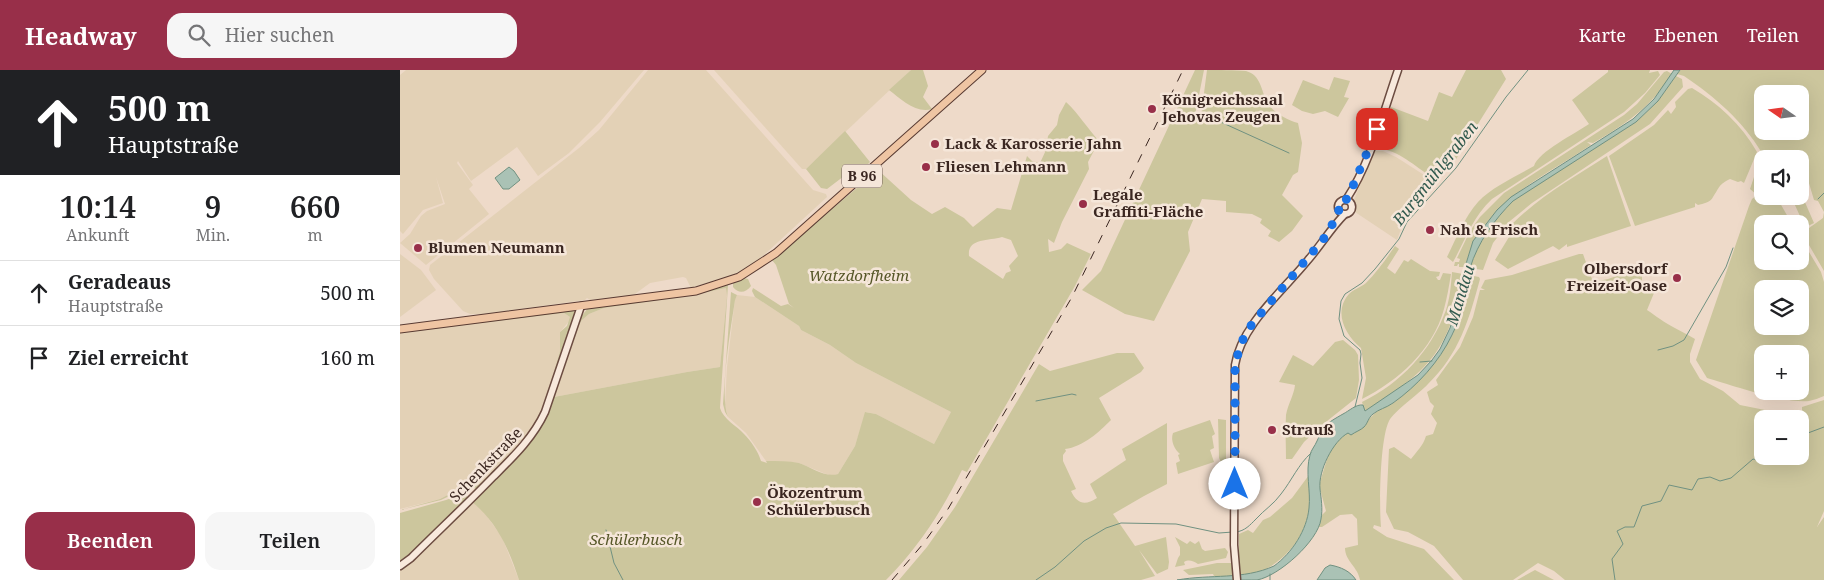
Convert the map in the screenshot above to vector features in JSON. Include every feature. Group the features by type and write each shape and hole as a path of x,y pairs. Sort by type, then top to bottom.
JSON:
{"main road":[{"name":"B 96","path":"400,329 696,291 740,277 776,253 982,70"},
{"path":"1237,580 1234,531 1235,365 1240,346 1252,324 1307,262 1342,213 1351,211 1348,202 1375,136 1398,70"},
{"path":"1342,213 1338,205 1341,201 1348,202"},
{"name":"Schenkstraße","path":"400,566 411,558 478,493 528,441 539,426 581,306"}],"shaded area":[{"path":"406,70 644,70 600,122 569,153 538,176 517,147 471,181 458,161 457,163 473,185 469,189 489,214 426,265 400,243 410,234 421,216 427,211 445,204 436,177 443,203 423,210 403,234 400,231 400,75"},
{"path":"648,70 706,70 813,190 826,194 827,197 752,266 740,273 691,288 686,278 683,277 650,283 629,296 590,300 587,298 585,300 484,314 470,314 463,311 434,279 429,270 430,265 579,148 599,130"},
{"path":"714,70 911,70 806,169 802,169"},
{"path":"1374,151 1383,151 1396,157 1435,182 1404,221 1397,240 1355,212 1353,202"},
{"path":"400,254 421,270 436,290 400,317"},
{"path":"726,288 727,296 720,367 554,397 576,330 582,320 589,314 604,308 689,296"},
{"path":"737,295 755,297 799,326 801,330 830,345 856,363 951,412 934,444 876,414 866,412 855,446 838,474 833,476 799,463 766,461 746,433 728,417 725,405 727,367"},
{"path":"564,313 570,317 570,320 560,332 560,351 547,396 540,414 524,439 476,486 463,487 440,499 400,509 400,333"},
{"path":"471,501 483,511 502,537 519,580 400,580 400,570 412,561"}],"green space":[{"path":"911,70 923,70 928,86 923,97 932,109 915,108 889,90"},
{"path":"1195,70 1204,70 1195,114 1180,118 1201,116 1207,70 1237,70 1246,71 1255,76 1272,109 1285,118 1298,123 1302,143 1298,172 1293,175 1282,195 1303,216 1292,231 1279,242 1268,236 1271,231 1260,223 1262,219 1252,214 1226,212 1226,201 1202,199 1188,232 1190,251 1154,321 1125,314 1082,290 1101,271"},
{"path":"1466,70 1501,70 1506,79 1453,164 1427,174 1396,154 1375,148 1383,132 1391,107 1428,121 1439,92 1452,97"},
{"path":"1608,70 1650,70 1649,73 1658,71 1660,75 1645,93 1624,112 1492,199 1474,221 1453,262 1447,257 1461,229 1478,202 1504,182 1534,166 1542,155 1589,124 1572,100 1608,72"},
{"path":"1680,70 1824,70 1824,212 1818,201 1814,200 1809,183 1809,150 1760,150 1746,130 1727,110 1684,76 1677,74"},
{"path":"1667,71 1672,74 1664,86 1637,114 1593,143 1587,142 1591,145 1511,198 1484,226 1473,245 1465,267 1459,267 1459,264 1454,266 1455,262 1459,262 1460,259 1457,258 1470,231 1480,217 1504,193 1624,115 1637,104 1664,72"},
{"path":"1676,76 1682,79 1683,87 1650,124 1532,203 1510,221 1493,243 1483,270 1470,268 1476,251 1488,229 1512,201 1636,122 1658,101"},
{"path":"1334,77 1350,81 1344,97 1349,98 1338,117 1325,111 1313,114 1302,111 1292,105 1303,80 1329,90"},
{"path":"1692,88 1711,100 1736,123 1756,150 1754,150 1754,159 1744,183 1730,179 1721,185 1712,199 1707,202 1698,205 1695,203 1695,207 1635,226 1609,156 1654,125 1668,110 1671,114 1676,107 1675,102 1688,89"},
{"path":"1066,102 1099,141 1088,162 1089,169 1062,222 1054,243 1048,239 1049,252 1061,249 1067,243 1091,254 1075,286 967,472 962,470 928,528 909,555 886,580 519,580 511,558 495,527 471,501 541,426 576,323 588,308 728,285 720,408 727,419 749,440 761,461 767,463 766,461 795,462 828,475 838,474 855,446 865,412 876,414 934,444 951,412 856,363 830,345 801,330 799,326 755,297 752,291 753,288 781,306 788,304 794,308 789,304 776,265 772,260 878,170 911,200 932,214 945,207 964,218 973,227 997,208 1011,210 1027,156 1032,161 1040,163 1046,150 1048,136 1057,125 1059,115","holes":["1002,237 1011,240 1018,256 1009,266 1011,271 1006,273 1003,279 969,256 969,250 975,243","726,288 727,296 720,367 554,397 576,330 582,320 589,314 604,308 689,296"]},
{"path":"845,131 870,162 858,174 852,170 827,189 821,188 806,169"},
{"path":"1607,156 1631,226 1567,247 1567,244 1559,250 1553,246 1508,269 1495,260 1509,237 1502,235 1513,223 1538,201"},
{"path":"1754,177 1754,192 1750,189"},
{"path":"1754,197 1754,205 1781,205 1787,215 1754,215 1754,270 1809,270 1809,252 1821,272 1824,282 1824,396 1809,401 1787,400 1809,400 1809,345 1754,345 1754,392 1707,378 1696,360"},
{"path":"1795,205 1806,205 1814,223 1809,226 1809,215 1799,215"},
{"path":"1824,212 1824,271 1809,245 1809,228 1823,218"},
{"path":"1395,246 1399,249 1387,268 1395,274 1404,260 1408,262 1411,259 1430,271 1440,272 1439,276 1436,277 1438,280 1440,280 1443,273 1451,274 1446,301 1439,324 1423,351 1401,373 1362,399 1366,378 1361,348 1346,330 1343,323 1342,308 1349,294 1366,283"},
{"path":"1579,254 1583,254 1593,282 1608,279 1642,267 1642,285 1654,293 1647,310 1695,339 1690,354 1690,362 1700,379 1723,391 1740,405 1765,410 1754,410 1754,465 1809,465 1809,410 1802,410 1802,407 1824,400 1824,511 1817,527 1824,517 1824,580 1565,580 1554,571 1538,563 1513,580 1463,580 1434,546 1408,532 1394,529 1386,512 1389,449 1394,447 1411,459 1422,446 1426,436 1433,434 1437,423 1431,414 1434,406 1430,402 1427,392 1438,385 1436,380 1460,347 1473,317 1480,290 1485,290 1481,288 1485,280 1512,275"},
{"path":"1452,272 1463,274 1458,300 1443,341 1421,370 1405,384 1365,411 1362,402 1402,375 1432,339 1446,310"},
{"path":"1469,275 1479,277 1480,279 1462,336 1439,373 1396,412 1389,421 1382,457 1380,489 1381,527 1374,525 1373,528 1387,537 1424,549 1454,580 1360,580 1357,571 1347,557 1345,548 1358,545 1357,519 1352,514 1340,515 1319,527 1322,515 1326,511 1320,482 1328,456 1341,437 1367,421 1377,411 1392,404 1401,397 1437,360 1453,334"},
{"path":"744,278 748,279 751,286 744,291 737,291 733,287 733,282"},
{"path":"731,292 737,295 725,376"},
{"path":"571,310 575,312 575,315 542,415 526,441 478,489 468,487 441,500 400,510 440,499 463,487 476,486 524,439 540,414 547,396 560,351 560,332 567,326 570,317 564,313 400,333 400,331"},
{"path":"1343,340 1358,355 1359,380 1356,398 1304,442 1292,459 1286,459 1286,415 1295,385 1279,382 1293,355 1313,366 1335,342"},
{"path":"1117,353 1134,353 1144,368 1141,372 1099,398 1111,420 1084,442 1065,449 1063,461 1076,489 1071,491 1073,495 1079,501 1089,502 1097,498 1090,484 1126,460 1122,449 1167,423 1167,484 1113,514 1135,546 1166,537 1168,569 1157,574 1139,550 1155,576 1141,580 899,580 927,547 955,507 1039,364 1050,371"},
{"path":"725,376 728,417 723,404"},
{"path":"1218,419 1226,420 1226,462 1221,462 1219,458"},
{"path":"1210,420 1215,434 1212,436 1214,448 1210,450 1214,462 1178,474 1176,463 1180,461 1178,455 1180,454 1176,450 1172,439 1173,433"},
{"path":"1309,475 1309,509 1305,526 1299,537 1284,556 1274,564 1253,576 1241,579 1239,534 1248,530 1253,533 1263,520 1270,517 1292,498"},
{"path":"464,493 468,498 400,564 400,513"},
{"path":"1175,537 1187,544 1190,541 1195,544 1199,541 1202,549 1205,551 1225,548 1228,552 1226,558 1198,564 1188,561 1184,562 1185,565 1175,567 1180,555 1180,547"},
{"path":"1217,563 1231,563 1235,579 1215,578 1213,574 1189,575 1183,570"},
{"path":"1535,570 1554,580 1517,580"}],"water":[{"name":"Mandau","path":"1674,70 1680,70 1658,101 1636,122 1513,201 1499,216 1482,240 1473,258 1459,319 1441,355 1411,389 1393,403 1373,414 1363,428 1351,435 1348,433 1342,437 1332,449 1321,474 1321,519 1313,537 1305,547 1276,572 1257,580 1177,580 1251,573 1274,566 1287,555 1302,533 1308,516 1309,461 1321,430 1331,421 1355,407 1363,405 1365,411 1418,375 1440,349 1450,328 1458,303 1465,267 1473,241 1497,210 1511,197 1633,119 1654,99"},
{"path":"509,167 520,180 509,189 503,189 495,178"},
{"path":"1330,565 1345,570 1356,580 1317,580 1325,568"}],"waterway":[{"name":"Burgmühlgraben","path":"1355,407 1362,378 1361,354 1360,350 1344,336 1339,319 1341,301 1345,294 1362,283 1375,269 1399,239 1407,222 1456,168 1506,97 1528,70"},
{"path":"1214,119 1289,153"},
{"path":"1818,199 1824,193"},
{"path":"1658,350 1673,346 1684,340 1726,267 1733,248"},
{"path":"1420,362 1432,361"},
{"path":"1036,401 1072,394 1076,395"},
{"path":"1809,433 1824,427"},
{"path":"1236,532 1247,527 1275,501 1302,462 1311,453"},
{"path":"1615,580 1612,559 1623,544 1617,531 1625,527 1634,527 1642,506 1661,501 1669,485 1692,490 1698,479 1710,477 1720,481 1731,478 1754,459"},
{"path":"1036,580 1055,567 1084,541 1106,528 1121,523 1176,524 1219,533 1233,532"},
{"path":"606,530 614,563 623,580"},
{"path":"1270,574 1270,580"}],"railway":[{"path":"892,580 923,544 948,509 1072,297 1183,70"}],"place":[{"name":"Königreichssaal Jehovas Zeugen","path":"1152,109"},
{"name":"Lack & Karosserie Jahn","path":"935,144"},
{"name":"Fliesen Lehmann","path":"926,167"},
{"name":"Legale Graffiti-Fläche","path":"1083,204"},
{"name":"Nah & Frisch","path":"1430,230"},
{"name":"Blumen Neumann","path":"418,248"},
{"name":"Olbersdorf Freizeit-Oase","path":"1677,278"},
{"name":"Strauß","path":"1272,430"},
{"name":"Ökozentrum Schülerbusch","path":"757,502"}],"route":[{"path":"1235,484 1235,365 1241,343 1252,324 1307,262 1332,228 1339,212 1338,205 1341,201 1346,200 1356,183 1377,129"}],"park label":[{"name":"Watzdorfheim","path":"859,276"},
{"name":"Schülerbusch","path":"636,540"}]}
